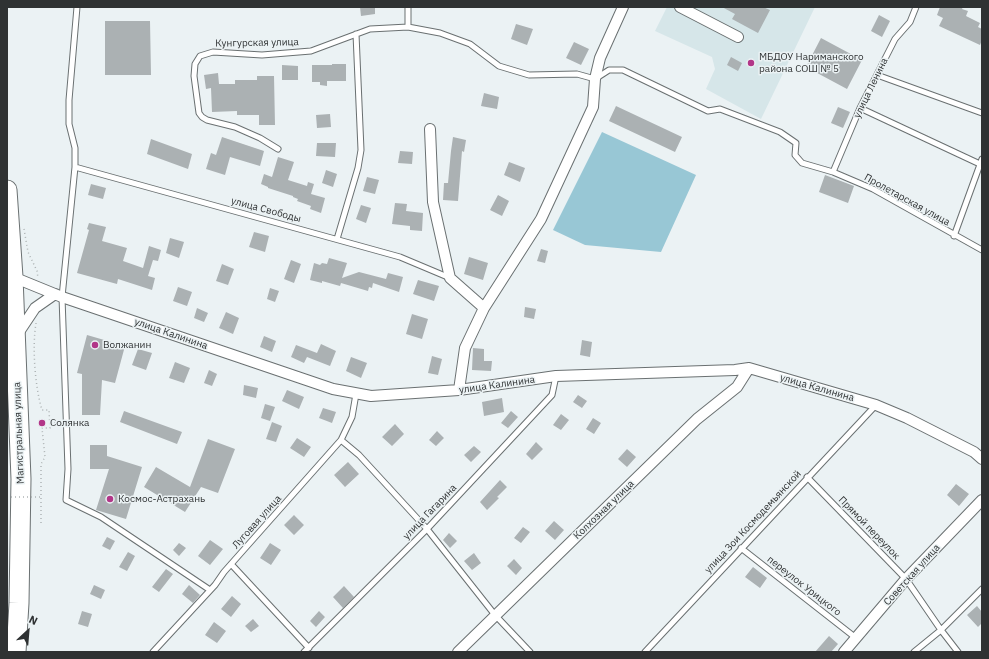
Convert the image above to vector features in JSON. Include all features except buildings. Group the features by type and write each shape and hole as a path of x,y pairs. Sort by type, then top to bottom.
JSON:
{"highway":[{"name":"Магистральная улица","path":"7,190 13,277 21,479 19,603 16,652"}],"street":[{"path":"459,390 464,348 484,308 540,219 593,107 595,79 600,58 623,7"},
{"path":"680,7 738,37"},
{"path":"430,129 433,202 450,278 484,308"},
{"name":"улица Калинина","path":"13,277 58,296 333,389 356,394 372,396 459,390 556,376 735,370 749,368 876,404 974,452 982,459"},
{"path":"15,338 35,308 58,296"},
{"name":"Колхозная улица","path":"458,652 697,419 737,387 749,368"},
{"name":"Советская улица","path":"844,652 906,579 982,500"}],"lane":[{"path":"77,7 69,124 75,148 76,167 58,296 67,421 68,469 66,500 101,517 210,590"},
{"path":"408,7 408,27"},
{"name":"улица Ленина","path":"833,172 860,108 895,39 910,22 916,7"},
{"name":"Кунгурская улица","path":"278,149 260,138 236,127 202,117 194,76 194,64 200,56 213,52 262,54 311,52 370,29 408,27 440,33 470,44 499,66 529,75 577,74 595,79"},
{"path":"337,239 358,168 361,150 356,34"},
{"name":"Пролетарская улица","path":"595,79 609,70 623,70 708,111 720,109 780,132 796,143 795,155 802,162 833,172 872,189 954,236 982,250"},
{"path":"877,75 982,113"},
{"path":"860,108 981,163 954,236"},
{"name":"улица Свободы","path":"76,167 400,257 450,278"},
{"name":"улица Гагарина","path":"304,652 427,529 552,395 556,376"},
{"name":"Луговая улица","path":"153,652 210,590 231,564 341,440 352,417 356,394"},
{"name":"улица Зои Космодемьянской","path":"645,652 876,404"},
{"path":"341,440 359,455 427,529 495,615 530,652"},
{"name":"Прямой переулок","path":"807,478 906,579 940,630 958,652"},
{"name":"переулок Урицкого","path":"741,548 856,638"},
{"path":"231,564 309,648"},
{"path":"914,652 940,630 982,590"}],"path":[{"path":"41,523 41,464 45,457 42,428 50,428 49,410 42,410"},
{"path":"50,423 67,421"},
{"path":"7,497 41,497"}],"shaded area":[{"name":"МБДОУ Нариманского района СОШ № 5","path":"667,7 815,7 761,119 706,89 715,69 712,57 655,31"},
{"path":"602,132 696,175 661,252 585,245 553,230"}],"place":[{"name":"МБДОУ Нариманского района СОШ № 5","path":"751,63"},
{"name":"Волжанин","path":"95,345"},
{"name":"Солянка","path":"42,423"},
{"name":"Космос-Астрахань","path":"110,499"}]}
